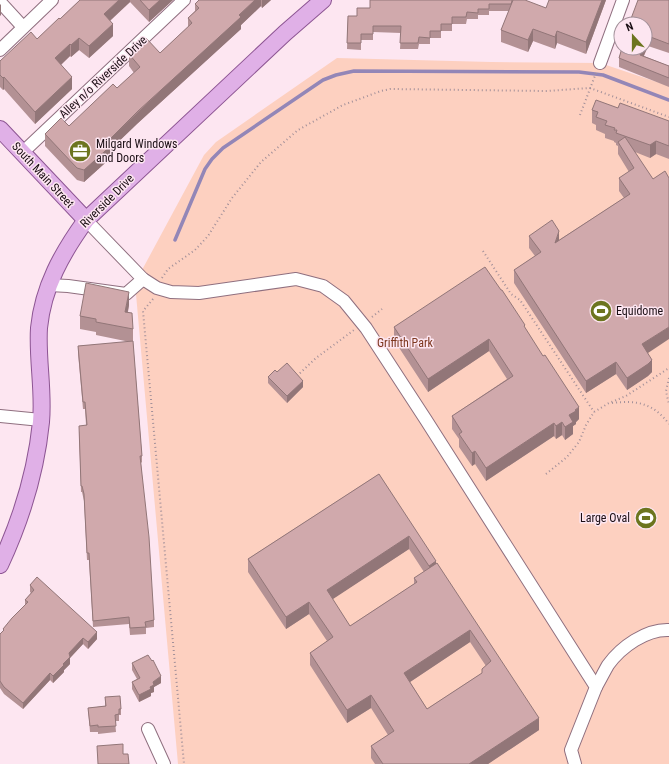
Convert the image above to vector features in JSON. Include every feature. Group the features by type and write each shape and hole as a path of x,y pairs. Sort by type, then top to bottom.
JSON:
{"main road":[{"name":"Riverside Drive","path":"0,565 18,522 28,490 38,444 41,420 39,329 49,285 57,264 86,220 285,33 323,0"},
{"name":"South Main Street","path":"0,129 86,220"}],"street":[{"path":"0,50 52,0"},
{"name":"Alley n/o Riverside Drive","path":"22,153 184,0"},
{"path":"600,63 623,0"},
{"path":"0,2 23,27"},
{"path":"86,220 143,279 157,288 171,292 199,293 296,279 323,286 344,301 363,323 441,442 596,687"},
{"path":"49,285 68,286 126,294 143,279"},
{"path":"0,416 41,420"},
{"path":"575,764 571,750 596,687 609,665 619,653 650,632 669,630"},
{"path":"148,729 164,764"}],"path":[{"path":"580,114 593,82"},
{"path":"164,274 168,269 195,250 208,236 232,198 261,162 298,130 343,105 390,89 546,91 590,88 669,117"},
{"path":"483,251 511,294 520,300 594,412"},
{"path":"152,302 143,311 184,764"},
{"path":"297,376 321,354 382,309"},
{"path":"546,474 567,457 579,442 586,425 594,412 609,403 626,396 669,368"},
{"path":"669,378 666,391 669,405"},
{"path":"609,403 635,402 648,406 657,411 669,424"}],"green space":[{"name":"Griffith Park","path":"337,58 600,63 669,86 669,764 178,764 135,283 204,155 216,142"}],"building":[{"path":"80,0 119,0 104,14 113,24 89,46 79,38 55,58 72,77 35,112 4,77 3,78 0,75 0,61 31,32 37,39"},
{"path":"140,0 160,0 149,10"},
{"path":"199,0 255,0 239,15 241,17 138,111 110,139 114,143 84,170 77,168 45,134 61,118 69,126 113,84 117,88 140,67 129,54 146,38 160,53 192,23 188,18 199,8 195,4"},
{"path":"370,0 512,1 511,4 489,4 489,9 478,9 478,13 467,12 466,17 452,17 452,24 441,24 441,31 430,31 430,38 419,37 418,43 400,43 401,26 373,26 373,34 361,34 361,43 347,43 348,16 357,16 357,8 370,8"},
{"path":"513,0 525,0 546,8 549,0 602,0 586,42 557,31 555,37 533,29 528,40 501,30"},
{"path":"638,0 669,0 669,44 653,38 653,16 632,16"},
{"path":"620,56 643,56 669,66 669,78 619,58"},
{"path":"596,100 618,108 620,103 669,121 669,146 656,141 650,145 616,133 617,130 614,130 615,128 605,125 607,121 596,117 598,112 592,110"},
{"name":"Equidome","path":"625,137 653,179 665,171 669,178 669,327 642,344 652,360 627,378 616,362 586,381 514,270 541,252 529,236 552,220 559,231 555,243 630,194 619,178 634,168 618,142"},
{"path":"485,267 525,325 524,326 543,356 545,355 579,407 575,410 576,411 569,415 573,422 565,427 562,422 556,426 554,423 486,468 475,451 472,453 459,434 462,432 452,416 513,376 489,339 428,379 394,327"},
{"path":"86,283 129,292 125,312 132,313 133,329 96,322 96,319 80,316"},
{"path":"133,341 142,456 140,456 149,537 154,620 145,622 146,627 130,628 129,617 93,621 84,494 81,486 79,426 87,425 85,402 83,402 78,346"},
{"path":"287,363 303,381 287,396 268,377 275,370 277,372"},
{"path":"379,474 436,561 429,566 409,536 327,590 350,626 417,582 414,578 437,563 539,718 469,764 383,764 371,746 394,731 371,695 347,710 310,653 333,637 309,602 286,617 248,559","holes":["470,630 491,661 482,669 482,673 427,709 404,673"]},
{"path":"37,577 97,632 88,642 83,638 69,653 70,657 63,664 64,665 53,676 50,673 23,703 4,687 0,681 0,634 12,618 28,602 25,600 34,590 30,585"},
{"path":"148,655 152,661 153,660 161,676 153,682 154,685 150,687 151,689 139,695 132,682 140,678 132,663"},
{"path":"120,696 121,709 119,709 119,714 115,715 116,726 90,726 88,708 106,706 105,697"},
{"path":"123,744 123,754 128,754 129,764 98,764 97,746"}],"waterway":[{"path":"175,240 205,169 212,159 223,148 323,80 336,75 354,71 579,72 603,75 669,100"}],"place":[{"name":"Milgard Windows and Doors","path":"80,151"},
{"name":"Equidome","path":"601,311"},
{"name":"Large Oval","path":"646,518"}]}
